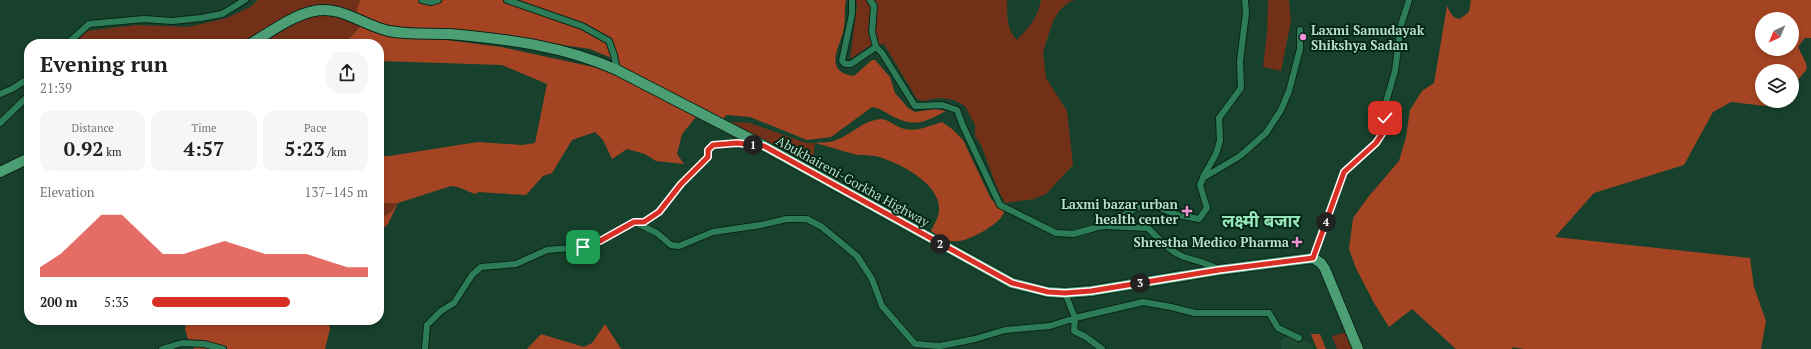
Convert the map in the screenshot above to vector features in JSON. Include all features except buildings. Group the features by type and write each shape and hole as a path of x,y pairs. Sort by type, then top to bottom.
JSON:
{"main road":[{"name":"Abukhaireni-Gorkha Highway","path":"258,39 301,14 315,10 328,10 390,31 461,36 540,46 586,57 617,70 764,146 1012,283 1048,292 1065,293 1091,291 1219,270 1313,258"},
{"path":"0,172 24,160"},
{"path":"1313,258 1321,263 1325,269 1358,349"}],"street":[{"path":"72,39 88,24 144,19 172,21 201,18 222,14 246,0"},
{"path":"422,0 432,2 438,0"},
{"path":"507,0 582,26 609,41 617,70"},
{"path":"852,0 852,14 842,61 845,64 851,64 876,46"},
{"path":"870,0 874,6 872,32 876,46 882,53 915,106 942,105 957,110 1000,205 1056,233 1073,234 1105,226 1148,228 1172,250 1184,257 1208,264 1219,270"},
{"path":"1105,226 1136,208 1146,204 1199,219 1208,208 1200,185 1216,154 1220,141 1219,118 1241,88 1240,61 1246,13 1245,0"},
{"path":"1313,258 1344,172 1376,143 1382,134 1386,102 1395,72 1401,25 1409,0"},
{"path":"1203,178 1240,156 1266,133 1281,110 1289,91 1300,49 1300,30"},
{"path":"0,94 12,89 24,81"},
{"path":"0,123 24,100"},
{"path":"425,349 427,325 441,311 454,303 472,275 481,267 516,264 547,250 583,247 600,241 634,222 644,222 659,212 681,184 708,157 708,150 713,145 737,143 764,146"},
{"path":"634,222 657,234 671,245 679,246 713,232 761,226 786,219 807,220 827,230 857,256 872,279 882,306 915,344 940,346 1005,330 1050,326 1075,318 1143,302 1195,313 1270,313 1278,328 1299,338"},
{"path":"1065,293 1075,318 1074,332 1086,336 1098,344 1102,349"},
{"path":"162,349 182,343 204,344 222,349"}],"shaded area":[{"path":"258,0 360,0 356,13 362,25 349,39 78,39 87,31 136,25 188,27 227,18 250,7"},
{"path":"360,0 846,0 844,28 835,59 839,70 845,74 854,76 872,60 875,60 890,77 895,93 908,108 915,112 935,109 946,111 926,121 914,123 900,120 880,109 872,107 831,137 807,140 750,117 726,115 722,121 632,75 609,57 590,49 525,38 432,30 380,28 356,13"},
{"path":"856,0 1007,0 1009,27 1013,36 1017,40 1038,12 1041,0 1075,0 1069,2 1060,10 1053,21 1043,52 1046,78 1067,111 1073,165 1046,194 1034,199 1005,203 998,190 981,145 975,136 975,125 965,106 954,100 939,98 923,101 917,99 884,44 871,45 850,59 857,6"},
{"path":"1268,0 1289,0 1291,21 1281,71 1263,67 1267,33"},
{"path":"1471,0 1811,0 1811,38 1805,38 1799,46 1799,12 1755,12 1755,56 1799,56 1799,49 1806,63 1807,69 1799,79 1799,64 1755,64 1755,105 1731,102 1713,112 1684,165 1594,193 1555,237 1750,258 1754,287 1766,321 1761,349 1524,349 1513,347 1512,349 1456,349 1412,309 1389,327 1374,303 1356,268 1349,249 1353,218 1369,196 1399,161 1406,137 1410,110 1422,91 1434,83 1447,6 1455,17 1460,19 1469,12"},
{"path":"362,25 431,38 501,47 598,68 616,74 696,117 682,134 677,154 684,164 656,161 645,154 627,149 612,159 603,140 595,132 572,140 552,173 543,176 526,195 478,192 476,194 451,186 398,203 384,203 384,156 478,142 522,145 535,143 547,84 502,65 384,61 384,39 349,39"},
{"path":"882,119 899,127 910,130 921,129 942,122 952,129 963,140 991,199 1004,211 998,221 971,238 951,241 939,238 931,231 939,214 937,199 932,190 915,174 894,163 875,156 857,155 815,143 834,141 869,122"},
{"path":"730,122 750,123 806,143 815,143 812,169 729,126"},
{"path":"384,203 398,203 391,212 384,216"},
{"path":"398,203 388,224 384,228 384,216 391,212"},
{"path":"605,324 621,349 527,349 541,334 584,347 592,343"},
{"path":"186,325 330,325 330,329 325,349 194,349 192,343 188,339 185,329"},
{"path":"1347,332 1354,349 1337,349 1332,336"},
{"path":"1311,334 1320,334 1326,349 1317,349"},
{"path":"1287,336 1310,343 1313,349 1281,349 1281,341"}],"place":[{"name":"Laxmi Samudayak Shikshya Sadan","path":"1303,37"},
{"name":"Laxmi bazar urban health center","path":"1187,211"},
{"name":"Shrestha Medico Pharma","path":"1297,242"}],"district":[{"name":"लक्ष्मी बजार","path":"1261,221"}],"route":[{"path":"583,247 600,241 634,222 644,222 659,212 681,184 708,157 708,150 713,145 737,143 764,146 1012,283 1048,292 1065,293 1091,291 1219,270 1313,258 1344,172 1376,143 1382,134 1385,118"}]}
